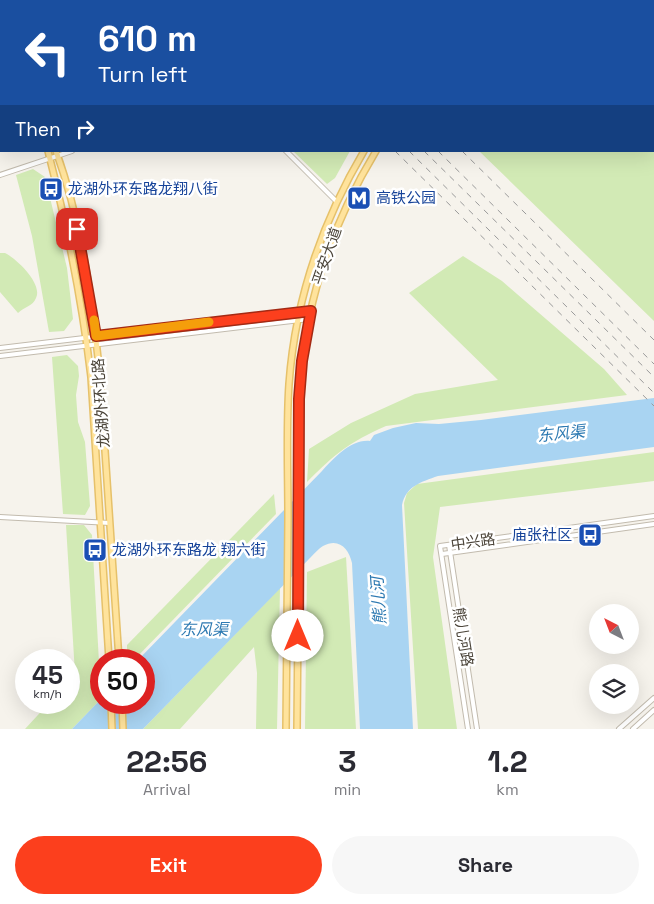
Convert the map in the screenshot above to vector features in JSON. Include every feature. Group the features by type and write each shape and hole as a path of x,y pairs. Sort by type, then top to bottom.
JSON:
{"main road":[{"name":"龙湖外环北路","path":"48,152 74,258 86,337 108,649"},
{"name":"平安大道","path":"286,729 290,382 298,320 314,259 337,202 363,152"},
{"name":"平安大道","path":"297,729 300,383 309,319 322,270 338,224 375,152"},
{"name":"龙湖外环北路","path":"57,154 78,232 96,336 118,649"},
{"path":"111,714 112,729"},
{"path":"122,714 123,729"}],"street":[{"path":"287,152 337,202"},
{"path":"0,175 57,154"},
{"path":"0,348 311,311"},
{"path":"0,356 309,319"},
{"name":"中兴路","path":"440,546 654,516"},
{"path":"0,517 110,523"},
{"name":"中兴路","path":"442,554 654,524"},
{"name":"熊儿河路","path":"449,545 477,729"},
{"name":"熊儿河路","path":"440,546 468,729"},
{"path":"619,729 654,698"},
{"path":"633,729 654,710"}],"green space":[{"path":"294,152 349,152 335,178 327,184"},
{"path":"480,152 654,152 654,321"},
{"path":"33,169 45,177 67,268 73,319 64,331 49,332 32,236 16,175"},
{"path":"0,253 5,253 28,272 36,286 35,301 18,313 0,292"},
{"path":"463,256 502,281 604,369 627,395 386,426 343,449 307,482 309,449 351,423 415,394 498,380 409,293"},
{"path":"67,355 78,366 79,376 76,395 78,422 85,442 90,506 85,515 63,514 52,357"},
{"path":"654,452 654,481 440,507 433,557 457,729 418,729 404,503 407,493 417,484"},
{"path":"274,494 276,514 145,649 127,649 127,645"},
{"path":"66,525 84,525 92,535 98,649 90,649 90,710 72,729 25,729 39,714 80,714 80,649 73,649"},
{"path":"346,557 356,729 305,729 307,572"},
{"path":"280,588 277,729 256,729 257,673 254,647 180,729 143,729"}],"water":[{"path":"654,398 654,447 438,476 420,483 407,493 402,505 413,729 360,729 352,563 346,549 334,543 323,546 316,552 143,729 72,729 90,710 90,714 155,714 155,649 149,649 343,450 356,443 370,441 374,435 393,428 416,423 439,424"}],"railway":[{"path":"396,152 654,406"},
{"path":"410,152 654,393"},
{"path":"425,152 654,377"},
{"path":"439,152 654,364"},
{"path":"463,152 654,340"}],"slow traffic":[{"path":"94,320 96,336 209,322"}],"place":[{"name":"龙湖外环东路龙翔八街","path":"51,189"},
{"name":"高铁公园","path":"359,198"},
{"name":"庙张社区","path":"590,535"},
{"name":"龙湖外环东路龙 翔六街","path":"95,550"}],"route":[{"path":"77,229 90,293 96,336 311,311 302,361 299,399 298,636"}],"water label":[{"name":"东风渠","path":"561,433"},
{"name":"熊儿河","path":"378,601"},
{"name":"东风渠","path":"204,629"}]}
